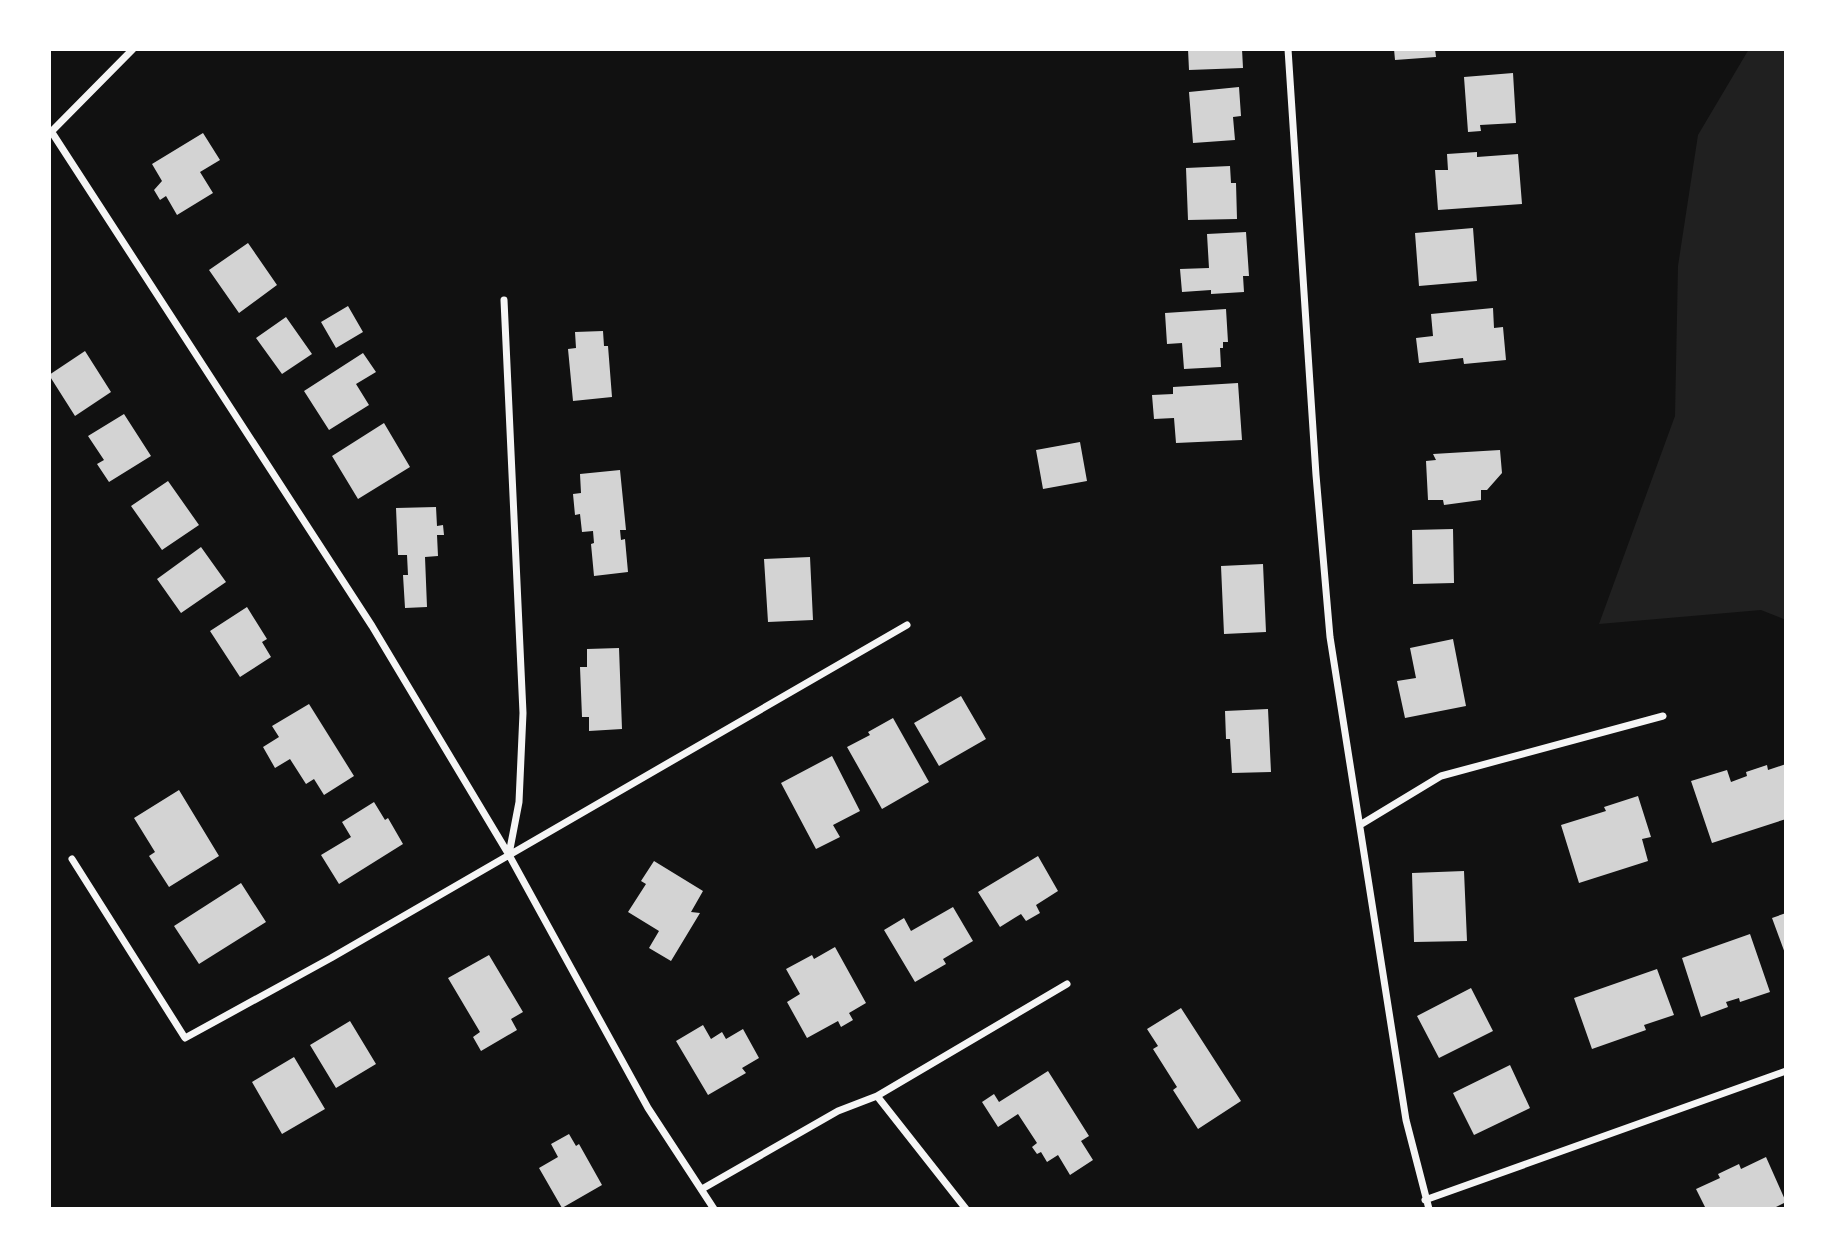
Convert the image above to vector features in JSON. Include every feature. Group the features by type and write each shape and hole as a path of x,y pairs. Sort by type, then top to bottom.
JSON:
{"street":[{"path":"133,49 50,132 372,626 509,855 648,1108 714,1209"},
{"path":"1288,49 1315,461 1330,637 1406,1120 1429,1209"},
{"path":"504,300 523,713 519,802 509,855"},
{"path":"72,859 185,1038 331,958 907,625"},
{"path":"1360,825 1441,776 1663,716"},
{"path":"702,1189 838,1111 877,1096 1067,984"},
{"path":"1425,1200 1786,1071"},
{"path":"877,1096 966,1209"}],"shaded area":[{"path":"1749,49 1786,49 1786,620 1761,610 1599,624 1675,416 1678,266 1698,135"}],"building":[{"path":"1188,49 1242,49 1243,68 1189,70"},
{"path":"1394,49 1435,49 1436,57 1395,60"},
{"path":"1513,73 1516,123 1480,125 1481,131 1468,132 1464,77"},
{"path":"1239,87 1241,116 1233,117 1235,140 1193,143 1189,92"},
{"path":"203,133 220,160 200,172 213,193 177,215 166,196 160,200 154,190 162,181 152,164"},
{"path":"1477,152 1477,157 1518,154 1522,204 1438,210 1435,170 1448,170 1447,154"},
{"path":"1230,166 1231,183 1236,183 1237,219 1188,220 1186,168"},
{"path":"1473,228 1477,281 1419,286 1415,233"},
{"path":"1246,232 1249,276 1243,276 1244,292 1182,292 1180,269 1209,268 1207,234"},
{"path":"248,243 277,285 239,313 209,270"},
{"path":"348,306 363,332 336,348 321,322"},
{"path":"1493,308 1494,328 1503,327 1506,360 1464,364 1463,358 1419,363 1416,338 1433,336 1431,314"},
{"path":"1226,309 1228,342 1223,342 1223,348 1220,348 1221,367 1184,369 1182,343 1167,344 1165,313"},
{"path":"286,317 312,354 282,374 256,338"},
{"path":"603,331 604,346 608,346 612,397 573,401 568,349 576,348 575,332"},
{"path":"85,351 111,392 75,416 49,375"},
{"path":"363,353 376,372 356,384 369,405 329,430 304,391"},
{"path":"1238,383 1242,440 1176,443 1174,418 1154,419 1152,395 1173,394 1173,387"},
{"path":"124,414 151,456 109,482 97,464 104,460 88,436"},
{"path":"384,423 410,467 358,499 332,456"},
{"path":"1080,442 1087,481 1043,489 1036,450"},
{"path":"1500,450 1502,473 1487,490 1481,490 1481,500 1444,505 1443,500 1428,500 1426,461 1436,460 1433,454"},
{"path":"620,470 626,530 620,530 621,540 625,539 628,572 594,576 591,544 594,543 593,531 582,532 580,514 575,515 573,494 581,493 580,474"},
{"path":"168,481 199,525 162,550 131,506"},
{"path":"436,507 437,526 443,525 444,535 437,535 438,556 425,557 427,607 405,608 403,575 408,575 407,555 398,555 396,508"},
{"path":"1453,529 1454,583 1413,584 1412,530"},
{"path":"201,547 226,582 181,613 157,579"},
{"path":"810,557 813,620 768,622 764,559"},
{"path":"1263,564 1266,632 1224,634 1221,566"},
{"path":"247,607 267,639 262,642 271,657 240,677 210,631"},
{"path":"1453,639 1466,706 1405,718 1397,681 1416,678 1410,648"},
{"path":"619,648 622,729 589,731 589,717 582,717 580,667 587,667 587,649"},
{"path":"961,696 986,739 939,766 914,723"},
{"path":"309,704 354,776 324,795 314,779 306,784 290,759 275,768 263,747 279,737 272,726"},
{"path":"1268,709 1271,772 1232,773 1230,739 1226,739 1225,711"},
{"path":"893,718 929,782 882,809 847,747 870,735 868,732"},
{"path":"832,756 860,811 833,825 840,837 816,849 781,783"},
{"path":"1786,764 1786,819 1712,843 1691,781 1727,770 1731,782 1747,776 1746,772 1767,765 1768,770"},
{"path":"179,790 219,856 169,887 149,856 155,852 134,818"},
{"path":"1638,796 1651,837 1642,839 1648,861 1579,883 1561,825 1606,811 1604,807"},
{"path":"374,802 385,820 388,818 403,844 339,884 321,855 351,837 342,822"},
{"path":"1038,856 1058,891 1036,905 1040,913 1026,921 1021,914 1000,927 978,892"},
{"path":"654,861 703,891 691,912 700,913 671,961 649,948 659,931 628,912 646,884 641,881"},
{"path":"1464,871 1467,941 1414,942 1412,873"},
{"path":"241,883 266,922 199,964 174,926"},
{"path":"953,907 973,941 943,959 946,964 915,982 884,930 904,918 911,931"},
{"path":"1786,913 1786,956 1772,918"},
{"path":"1750,934 1770,992 1740,1002 1739,998 1726,1002 1728,1007 1701,1017 1682,958"},
{"path":"835,947 866,1003 849,1013 853,1020 841,1027 838,1021 807,1038 787,1002 800,994 786,969 812,955 814,959"},
{"path":"489,955 523,1012 511,1019 517,1030 481,1051 473,1037 480,1032 448,978"},
{"path":"1657,969 1674,1015 1644,1025 1646,1030 1592,1049 1574,998"},
{"path":"1471,988 1493,1031 1439,1058 1417,1016"},
{"path":"1181,1008 1241,1101 1198,1129 1173,1090 1177,1087 1153,1049 1158,1046 1147,1029"},
{"path":"350,1021 376,1064 336,1088 310,1045"},
{"path":"703,1025 711,1039 722,1032 726,1039 743,1029 759,1058 742,1068 746,1073 708,1095 676,1041"},
{"path":"294,1057 325,1109 282,1134 252,1082"},
{"path":"1510,1065 1530,1108 1474,1135 1453,1093"},
{"path":"1048,1071 1089,1136 1081,1141 1093,1160 1070,1175 1058,1155 1047,1162 1041,1152 1037,1154 1032,1147 1037,1143 1018,1114 998,1127 982,1102 994,1094 999,1102"},
{"path":"569,1134 576,1146 579,1144 602,1185 562,1208 539,1168 558,1157 551,1144"},
{"path":"1766,1157 1786,1202 1772,1209 1706,1209 1696,1189 1720,1178 1718,1174 1739,1164 1741,1169"}]}
